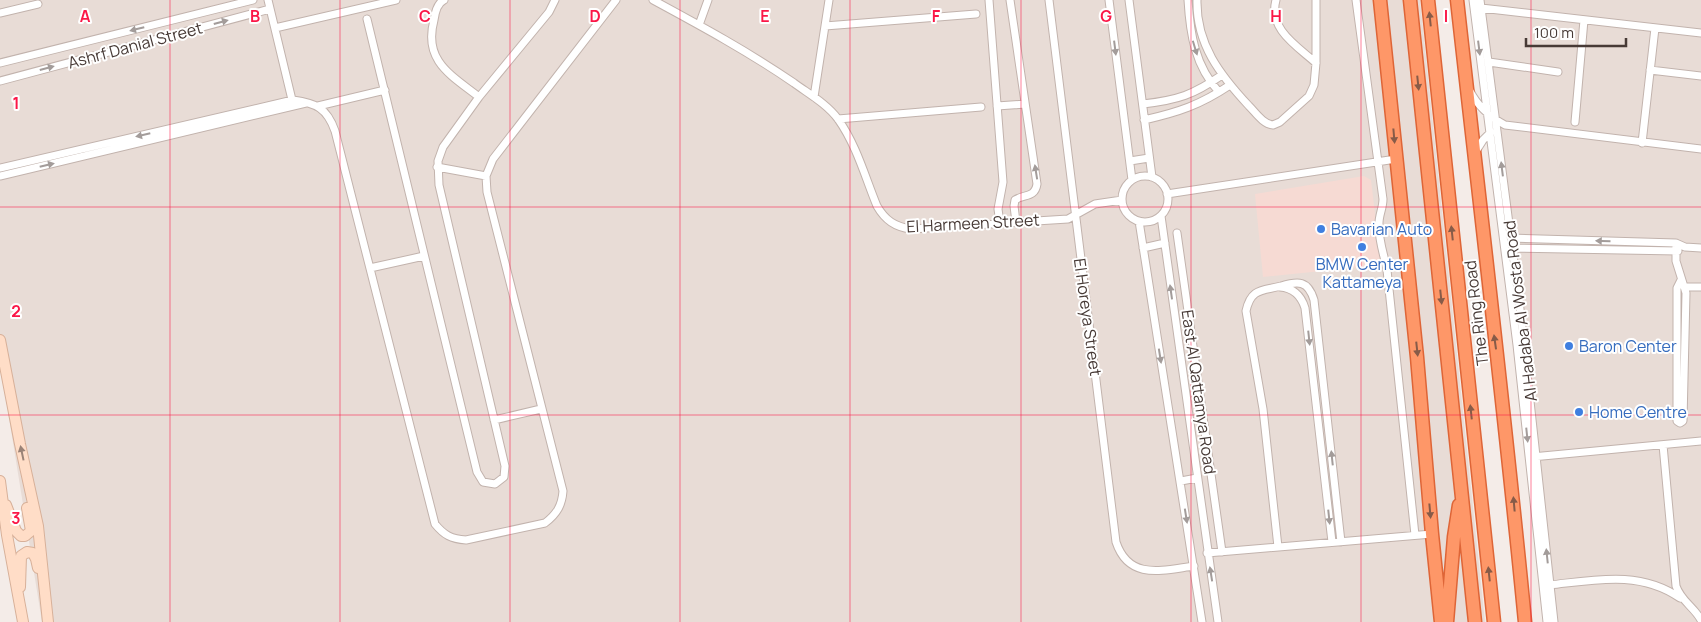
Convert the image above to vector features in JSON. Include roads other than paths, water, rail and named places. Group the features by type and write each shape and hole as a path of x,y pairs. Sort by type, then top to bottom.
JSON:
{"highway":[{"path":"1380,0 1417,357 1441,622"},
{"name":"The Ring Road","path":"1410,0 1475,622"},
{"name":"The Ring Road","path":"1428,0 1494,622"},
{"name":"The Ring Road","path":"1457,0 1504,403 1525,622"},
{"path":"1447,622 1455,530 1462,493"}],"main road":[{"path":"0,340 28,485 38,526 48,622"},
{"path":"0,481 7,535 23,622"},
{"path":"2,495 18,534 25,536 31,531 27,501 28,485"},
{"path":"18,595 21,582 20,559 27,552 33,553 35,556 44,588"}],"street":[{"name":"Ashrf Danial Street","path":"0,63 253,0"},
{"path":"268,0 293,103"},
{"path":"275,28 396,0"},
{"path":"444,0 439,4 432,27 431,37 435,55 445,71 479,97"},
{"path":"368,19 477,472 483,482 489,484 500,481 506,472 438,184 437,166 443,148 479,97 548,12 555,0"},
{"path":"0,168 293,103 308,102 318,106 332,121 335,131 434,524 442,534 453,539 466,540 545,523 559,509 563,491 486,192 486,176 492,159 616,0"},
{"name":"El Harmeen Street","path":"653,0 756,58 814,97 838,119 862,165 881,214 894,225 911,229 1066,219 1096,204 1122,200"},
{"path":"700,25 708,0"},
{"path":"814,97 829,0"},
{"path":"989,0 1003,182 998,208 1000,223"},
{"path":"1010,0 1037,187 1033,194 1019,197 1015,200 1016,222"},
{"name":"El Horeya Street","path":"1049,0 1118,548 1128,562 1142,570 1152,572 1194,566"},
{"path":"1109,0 1132,180"},
{"path":"1129,0 1152,177"},
{"path":"1188,0 1190,25 1195,49 1210,83 1219,92"},
{"path":"1197,0 1199,24 1210,56 1230,85 1270,125 1275,124 1309,96 1312,91 1316,63 1316,0"},
{"path":"1276,0 1274,14 1279,28 1316,63"},
{"path":"1356,0 1383,203 1379,230 1387,270 1415,535"},
{"name":"Al Hadaba Al Wosta Road","path":"1473,0 1550,585 1550,621"},
{"name":"Al Hadaba Al Wosta Road","path":"1480,0 1511,238 1550,621"},
{"path":"0,14 38,4"},
{"path":"1481,8 1701,33"},
{"name":"Ashrf Danial Street","path":"0,81 270,9"},
{"path":"825,26 976,14"},
{"path":"1575,122 1584,20"},
{"path":"1190,25 1199,24"},
{"path":"1642,143 1654,28"},
{"path":"1489,62 1558,72"},
{"path":"1650,70 1701,76"},
{"path":"1142,104 1180,98 1195,93 1222,75"},
{"path":"1466,78 1472,94 1497,124 1701,149"},
{"path":"1144,120 1184,110 1208,99 1230,85"},
{"path":"318,106 385,90"},
{"path":"0,176 293,103"},
{"path":"997,106 1025,104"},
{"path":"838,119 981,107"},
{"path":"1474,158 1480,144 1497,124"},
{"path":"1130,161 1149,158"},
{"path":"1167,194 1396,159"},
{"path":"437,166 486,176"},
{"path":"1138,177 1152,177 1161,183 1167,194 1167,205 1161,216 1151,222 1139,222 1127,214 1122,200 1124,189 1132,180 1138,177"},
{"path":"1161,216 1218,622"},
{"path":"1139,222 1202,622"},
{"name":"East Al Qattamya Road","path":"1177,233 1222,552"},
{"path":"1511,238 1676,243 1685,247 1701,248"},
{"path":"1579,250 1580,240"},
{"path":"1628,242 1628,251"},
{"path":"1676,243 1675,252 1683,283 1683,421 1680,423 1677,421 1677,288 1683,283"},
{"path":"1143,248 1165,244"},
{"path":"1512,248 1675,252 1685,247"},
{"path":"370,268 424,256"},
{"path":"1278,547 1264,409 1246,311 1249,301 1256,292 1297,282 1306,286 1313,297 1342,542"},
{"path":"1683,283 1701,287"},
{"path":"1279,286 1291,289 1304,304 1332,542"},
{"path":"1306,318 1316,317"},
{"path":"1316,408 1326,407"},
{"path":"494,420 541,409"},
{"path":"1533,457 1701,441"},
{"path":"1663,445 1676,586 1682,600"},
{"path":"1180,481 1197,478"},
{"path":"1325,486 1335,485"},
{"path":"1207,553 1432,534"},
{"path":"1550,585 1608,579 1628,579 1656,585 1682,600 1697,613 1701,620"}],"place":[{"name":"Bavarian Auto","path":"1321,229"},
{"name":"BMW Center Kattameya","path":"1362,247"},
{"name":"Baron Center","path":"1569,346"},
{"name":"Home Centre","path":"1579,412"}]}
